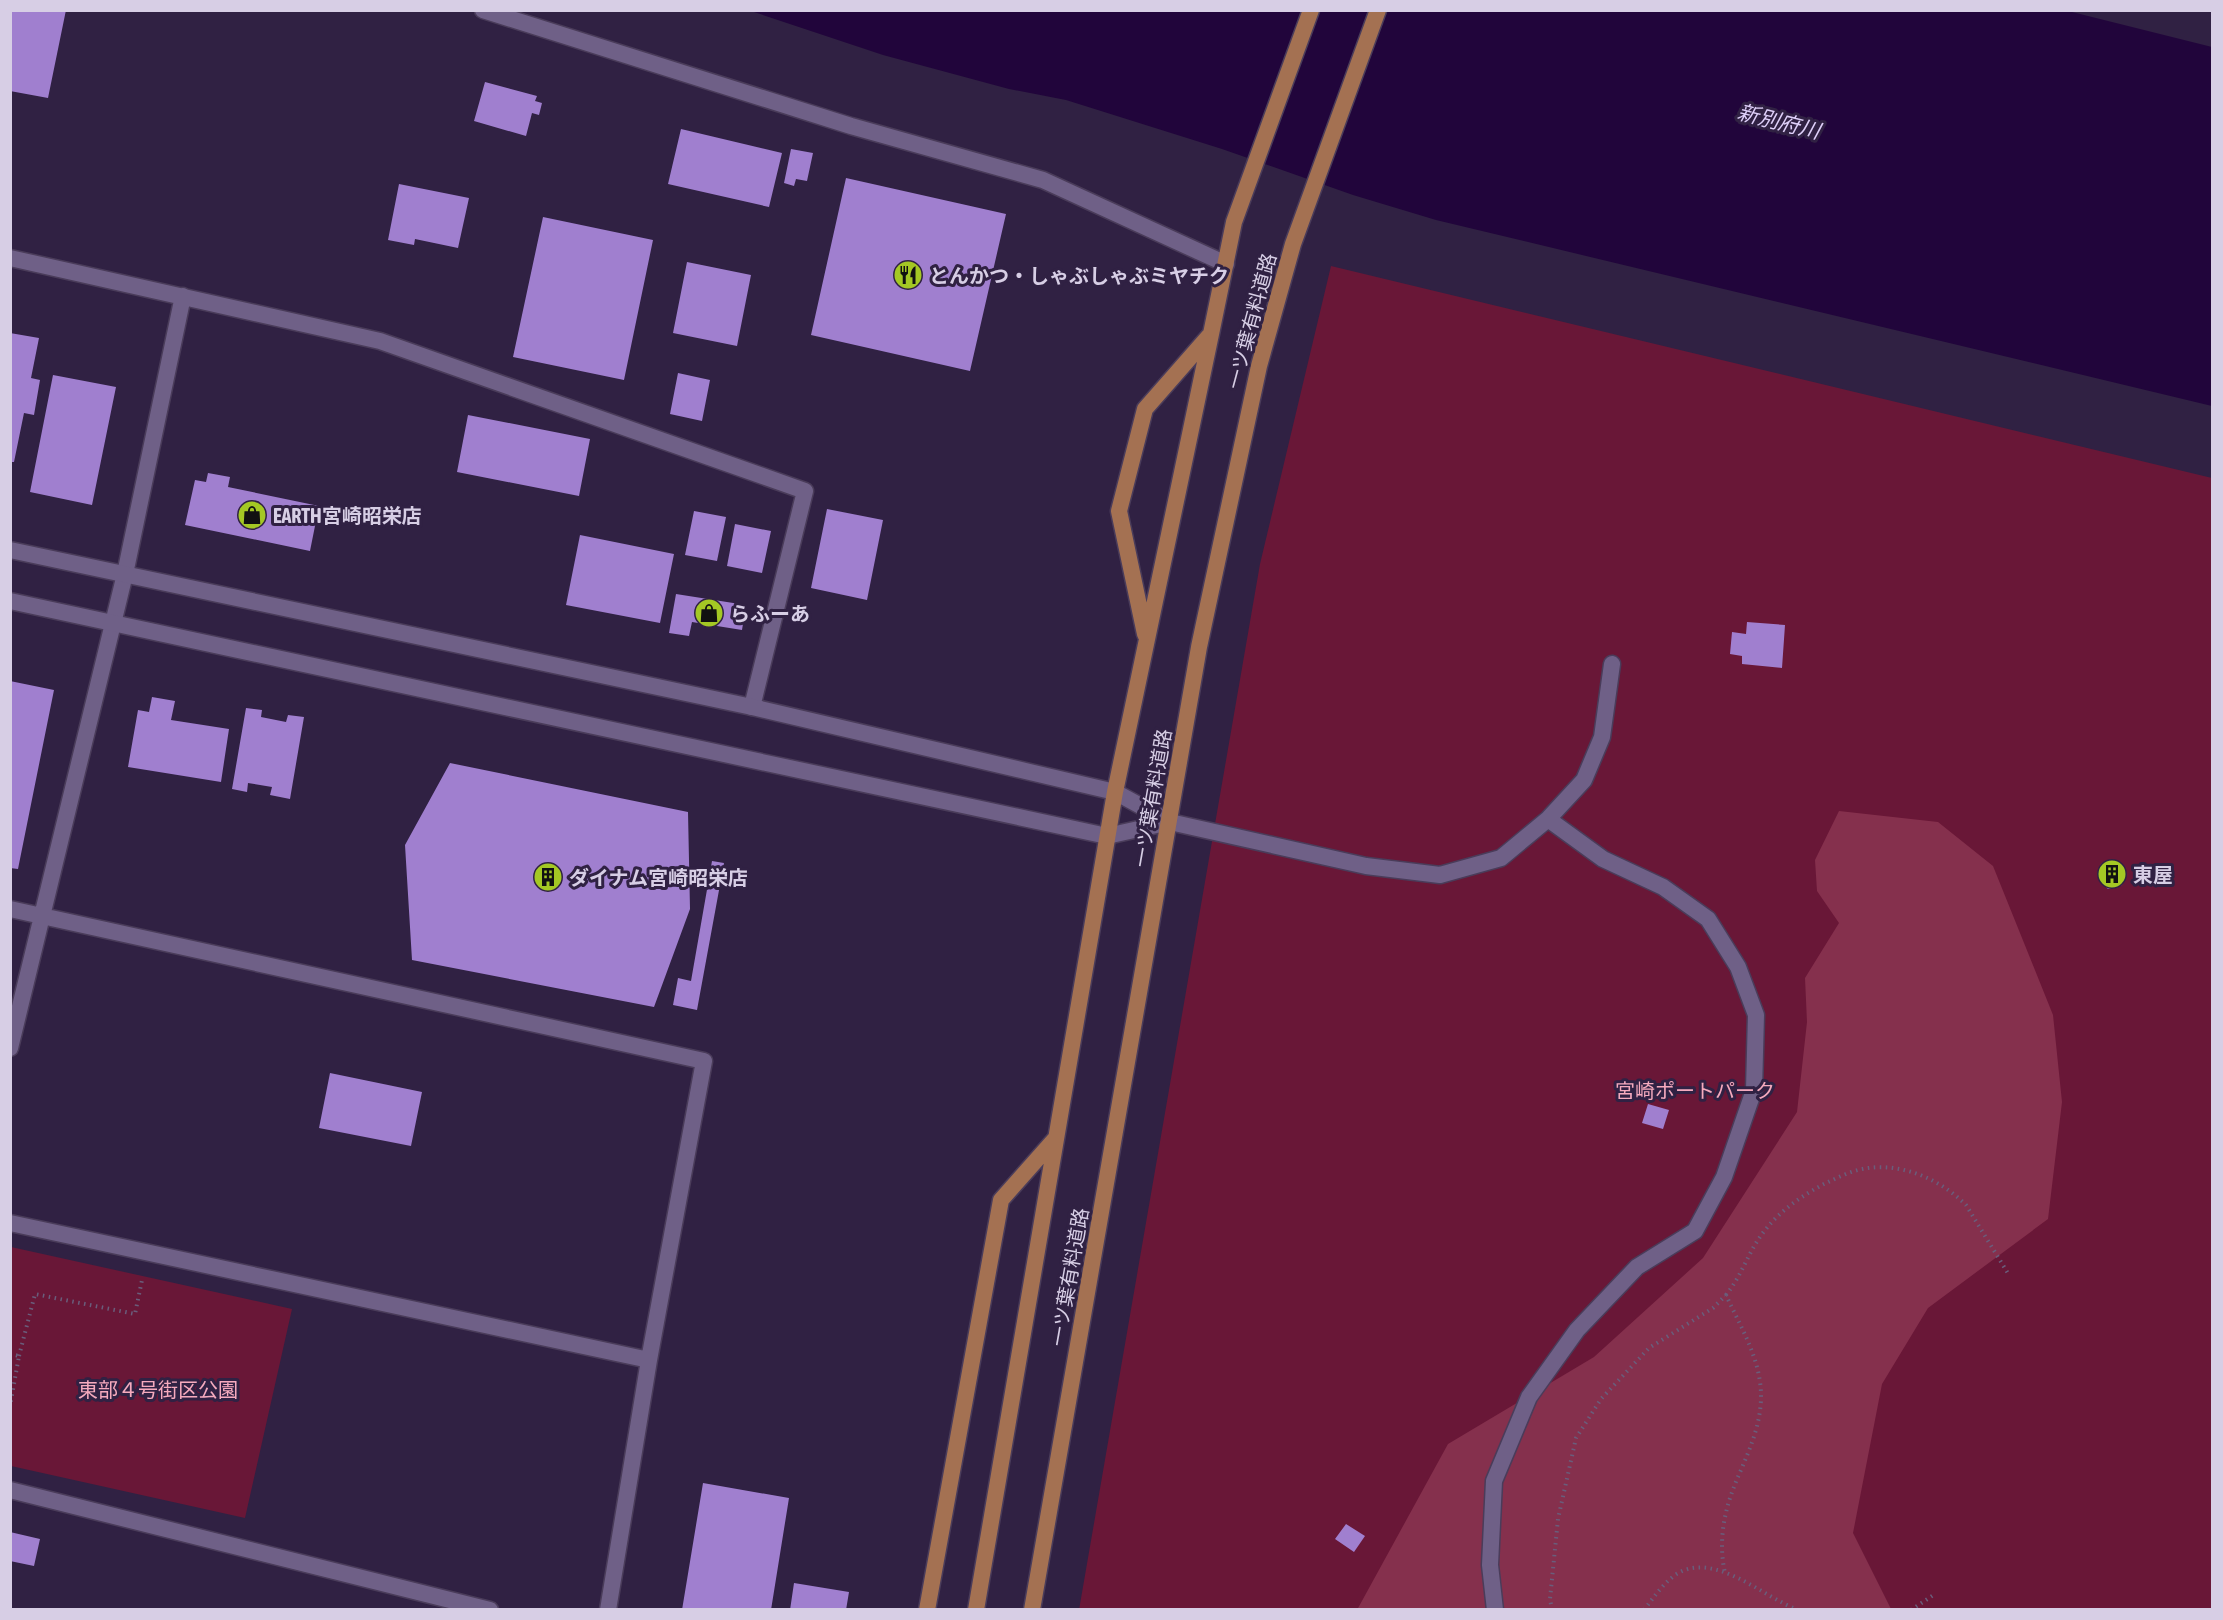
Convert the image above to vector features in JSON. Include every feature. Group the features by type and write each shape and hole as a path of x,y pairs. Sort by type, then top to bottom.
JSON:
{"main road":[{"name":"一ツ葉有料道路","path":"976,1610 1115,792 1210,334 1234,222 1311,10"},
{"name":"一ツ葉有料道路","path":"1032,1610 1199,647 1254,389 1293,244 1378,10"},
{"path":"1147,640 1119,511 1145,409 1210,334"},
{"path":"927,1610 1001,1200 1055,1139"}],"street":[{"path":"483,10 850,126 1043,180 1226,264"},
{"path":"10,258 380,341 805,491 752,707"},
{"path":"10,1048 125,574 183,296"},
{"path":"10,550 752,707 1115,792 1170,822 1366,866 1440,875 1501,858 1548,819 1584,780 1602,737 1612,664"},
{"path":"10,601 1107,836 1170,822"},
{"path":"1495,1610 1490,1564 1494,1481 1529,1397 1577,1330 1637,1267 1695,1231 1724,1177 1754,1090 1756,1015 1738,967 1708,919 1664,887 1603,859 1548,819"},
{"path":"10,909 704,1061 649,1360 608,1610"},
{"path":"10,1223 649,1360"},
{"path":"10,1490 490,1610"}],"path":[{"path":"1552,1610 1550,1599 1558,1519 1576,1438 1601,1400 1650,1348 1713,1308 1726,1295 1739,1277 1746,1258 1766,1229 1780,1214 1809,1192 1855,1170 1872,1167 1906,1170 1939,1184 1959,1198 2009,1275"},
{"path":"10,1406 19,1356 35,1294 135,1314 142,1280"},
{"path":"1725,1573 1721,1556 1723,1529 1731,1493 1760,1420 1761,1396 1749,1340 1726,1295"},
{"path":"10,1354 19,1356"},
{"path":"1644,1610 1666,1583 1687,1569 1713,1568 1798,1610"},
{"path":"1911,1610 1935,1594"}],"green space":[{"name":"宮崎ポートパーク","path":"1331,266 2212,478 2212,1609 1079,1610 1260,564"},
{"name":"東部４号街区公園","path":"11,1247 292,1309 245,1518 11,1466"}],"shaded area":[{"path":"1839,811 1938,822 1993,866 2053,1015 2062,1102 2048,1219 1928,1308 1882,1384 1853,1533 1891,1609 1357,1610 1448,1444 1594,1357 1703,1258 1797,1112 1807,1022 1805,978 1839,923 1817,891 1815,860"}],"water":[{"name":"新別府川","path":"2064,10 2212,47 2212,406 1436,220 1353,195 1222,149 1066,100 1009,89 883,55 751,11"}],"building":[{"path":"10,10 66,10 48,98 10,91"},
{"path":"485,82 537,96 535,101 542,103 539,115 532,113 526,136 474,121"},
{"path":"681,129 782,153 769,207 668,184"},
{"path":"791,149 813,153 807,181 796,179 794,186 784,183"},
{"name":"とんかつ・しゃぶしゃぶミヤチク","path":"846,178 1006,214 970,371 811,335"},
{"path":"399,184 469,198 458,248 415,239 414,245 388,240"},
{"path":"543,217 653,240 624,380 513,357"},
{"path":"687,262 751,275 737,346 673,333"},
{"path":"10,333 39,338 31,378 40,380 34,415 24,413 14,462 10,462"},
{"path":"678,373 710,380 702,421 670,414"},
{"path":"53,375 116,387 92,505 30,492"},
{"path":"468,415 590,439 579,496 457,472"},
{"name":"EARTH宮崎昭栄店","path":"208,473 230,477 228,487 319,506 310,551 185,525 195,480 206,482"},
{"path":"827,509 883,520 867,600 811,588"},
{"path":"694,511 726,517 717,561 685,555"},
{"path":"735,524 771,531 762,573 727,566"},
{"path":"580,535 674,554 660,623 566,605"},
{"name":"らふーあ","path":"676,594 746,605 742,630 692,622 689,636 669,633"},
{"path":"1747,622 1785,625 1782,668 1742,664 1742,656 1730,654 1732,632 1746,634"},
{"path":"10,681 54,690 18,869 10,868"},
{"path":"152,697 175,701 171,720 229,729 221,782 128,767 138,710 149,712"},
{"path":"246,708 262,710 261,717 286,722 288,715 304,717 290,799 270,795 272,787 248,783 247,792 232,789"},
{"name":"ダイナム宮崎昭栄店","path":"450,763 688,812 690,909 654,1007 412,960 405,845"},
{"name":"東屋","path":"2116,860 2126,870 2122,885 2108,889 2098,879 2101,864"},
{"path":"712,861 724,863 697,1010 673,1005 678,978 691,981"},
{"path":"330,1073 422,1092 411,1146 319,1128"},
{"path":"1648,1104 1669,1110 1663,1129 1642,1123"},
{"path":"703,1483 789,1498 771,1610 682,1610"},
{"path":"1346,1524 1365,1536 1354,1552 1335,1539"},
{"path":"10,1532 40,1539 34,1566 10,1561"},
{"path":"794,1583 849,1592 846,1610 790,1610"}],"place":[{"name":"とんかつ・しゃぶしゃぶミヤチク","path":"908,275"},
{"name":"EARTH宮崎昭栄店","path":"252,515"},
{"name":"らふーあ","path":"709,613"},
{"name":"東屋","path":"2112,874"},
{"name":"ダイナム宮崎昭栄店","path":"548,877"}]}
